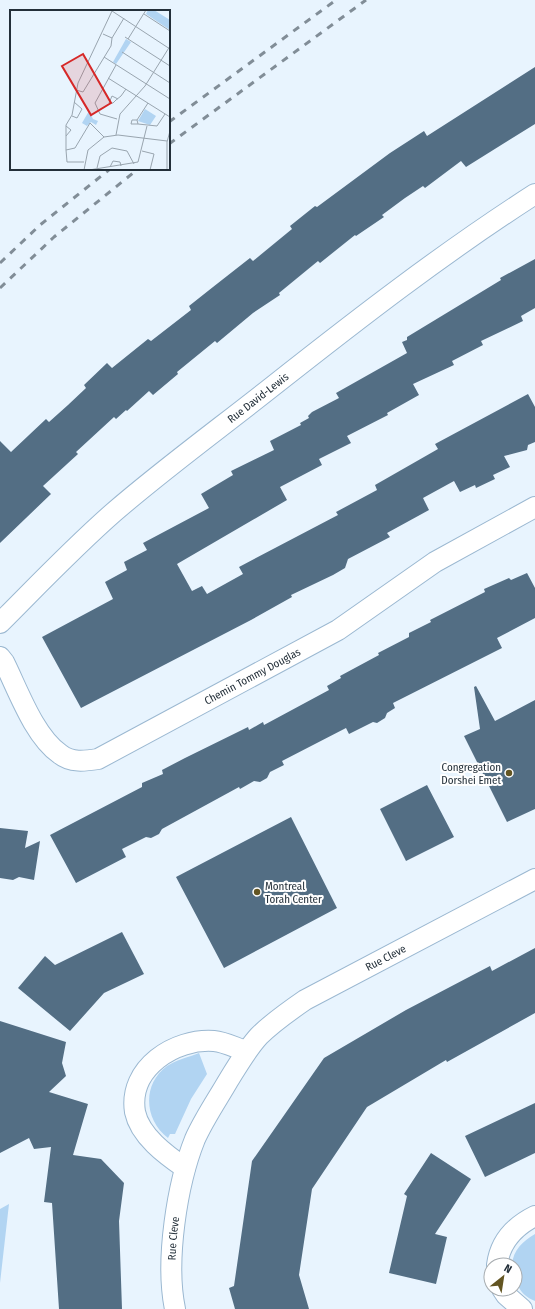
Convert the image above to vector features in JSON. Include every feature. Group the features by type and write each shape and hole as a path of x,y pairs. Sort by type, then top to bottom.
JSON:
{"street":[{"name":"Rue David-Lewis","path":"0,623 77,546 113,513 160,474 372,308 465,240 535,194"},
{"name":"Chemin Tommy Douglas","path":"0,657 4,662 40,733 50,745 60,755 75,761 98,759 338,630 434,562 535,507"},
{"name":"Rue Cleve","path":"175,1309 172,1292 173,1248 185,1168 196,1138 246,1051 259,1036 280,1018 305,1000 535,879"},
{"path":"185,1168 167,1156 144,1131 135,1113 134,1092 142,1072 156,1059 174,1047 196,1041 216,1041 246,1051"},
{"path":"498,1257 504,1242 514,1230 535,1216"},
{"path":"508,1297 522,1309"}],"shaded area":[{"path":"199,1053 207,1074 191,1099 175,1134 170,1134 168,1138 154,1122 151,1112 149,1102 153,1082 167,1066 178,1060"},
{"path":"9,1204 0,1283 0,1209"},
{"path":"535,1234 535,1301 523,1293 523,1257 514,1257 519,1246"}],"building":[{"path":"535,67 535,124 466,167 461,161 425,188 423,186 405,198 382,215 384,217 356,236 355,235 320,263 318,261 279,293 280,295 253,313 217,343 215,341 177,372 178,374 153,395 149,391 127,411 126,410 116,419 114,417 76,452 78,454 43,486 51,494 0,543 0,441 11,452 46,419 49,422 68,405 86,388 84,385 107,363 112,368 148,339 151,341 191,310 189,306 250,258 253,261 292,229 290,226 315,206 317,207 390,153 424,131 427,136"},
{"path":"535,259 535,308 521,316 523,321 481,341 483,345 452,361 454,365 413,384 419,395 387,413 388,415 347,436 351,443 319,459 322,465 280,487 287,500 177,564 192,591 202,586 207,594 243,574 239,567 338,515 336,512 377,490 375,485 438,449 435,444 528,394 535,407 535,442 528,445 527,450 504,456 510,467 493,475 495,479 476,488 475,485 460,492 454,481 423,498 429,510 387,533 390,537 348,559 345,568 291,595 292,597 251,620 81,708 42,637 113,599 105,582 127,570 124,562 147,550 143,543 209,508 201,494 233,475 231,471 274,450 270,441 301,425 300,423 309,418 308,416 312,412 339,398 336,393 407,353 402,342 407,340 407,337 501,280 500,278"},
{"path":"527,573 535,588 535,618 497,638 502,648 393,703 395,708 387,713 385,718 377,723 373,722 349,734 346,728 282,761 284,765 270,772 267,778 260,782 254,781 240,789 239,787 162,829 159,834 151,838 146,837 122,849 126,857 76,883 50,835 142,787 142,783 163,774 162,770 185,758 248,727 249,730 263,722 264,725 329,690 327,686 341,678 340,676 379,655 378,653 409,637 409,633 431,622 430,620 485,592 484,589 509,578 511,580"},
{"name":"Congregation Dorshei Emet","path":"476,686 495,721 535,700 535,809 507,822 464,736 480,729 474,687"},
{"path":"427,785 454,837 406,861 380,809"},
{"name":"Montreal Torah Center","path":"291,817 337,908 224,968 176,877"},
{"path":"0,828 28,831 25,848 40,841 34,880 19,877 13,880 0,878"},
{"path":"122,932 144,974 104,993 70,1031 18,988 45,956 55,965"},
{"path":"535,948 535,1013 447,1062 446,1060 367,1107 312,1189 299,1275 309,1309 235,1309 229,1288 234,1286 252,1161 324,1058 406,1010 490,966 492,971"},
{"path":"0,1021 66,1042 62,1063 66,1076 49,1092 88,1104 73,1155 101,1159 124,1183 119,1221 122,1309 59,1309 52,1203 44,1202 51,1147 34,1149 29,1138 0,1153"},
{"path":"535,1103 535,1153 485,1177 465,1136"},
{"path":"431,1153 471,1179 435,1234 447,1237 436,1284 389,1273 407,1196 404,1194"}],"railway":[{"path":"170,121 336,0"},
{"path":"170,143 366,0"},
{"path":"0,263 40,225 109,170"},
{"path":"0,288 54,237 137,170"}],"place":[{"name":"Congregation Dorshei Emet","path":"509,773"},
{"name":"Montreal Torah Center","path":"257,892"}]}
